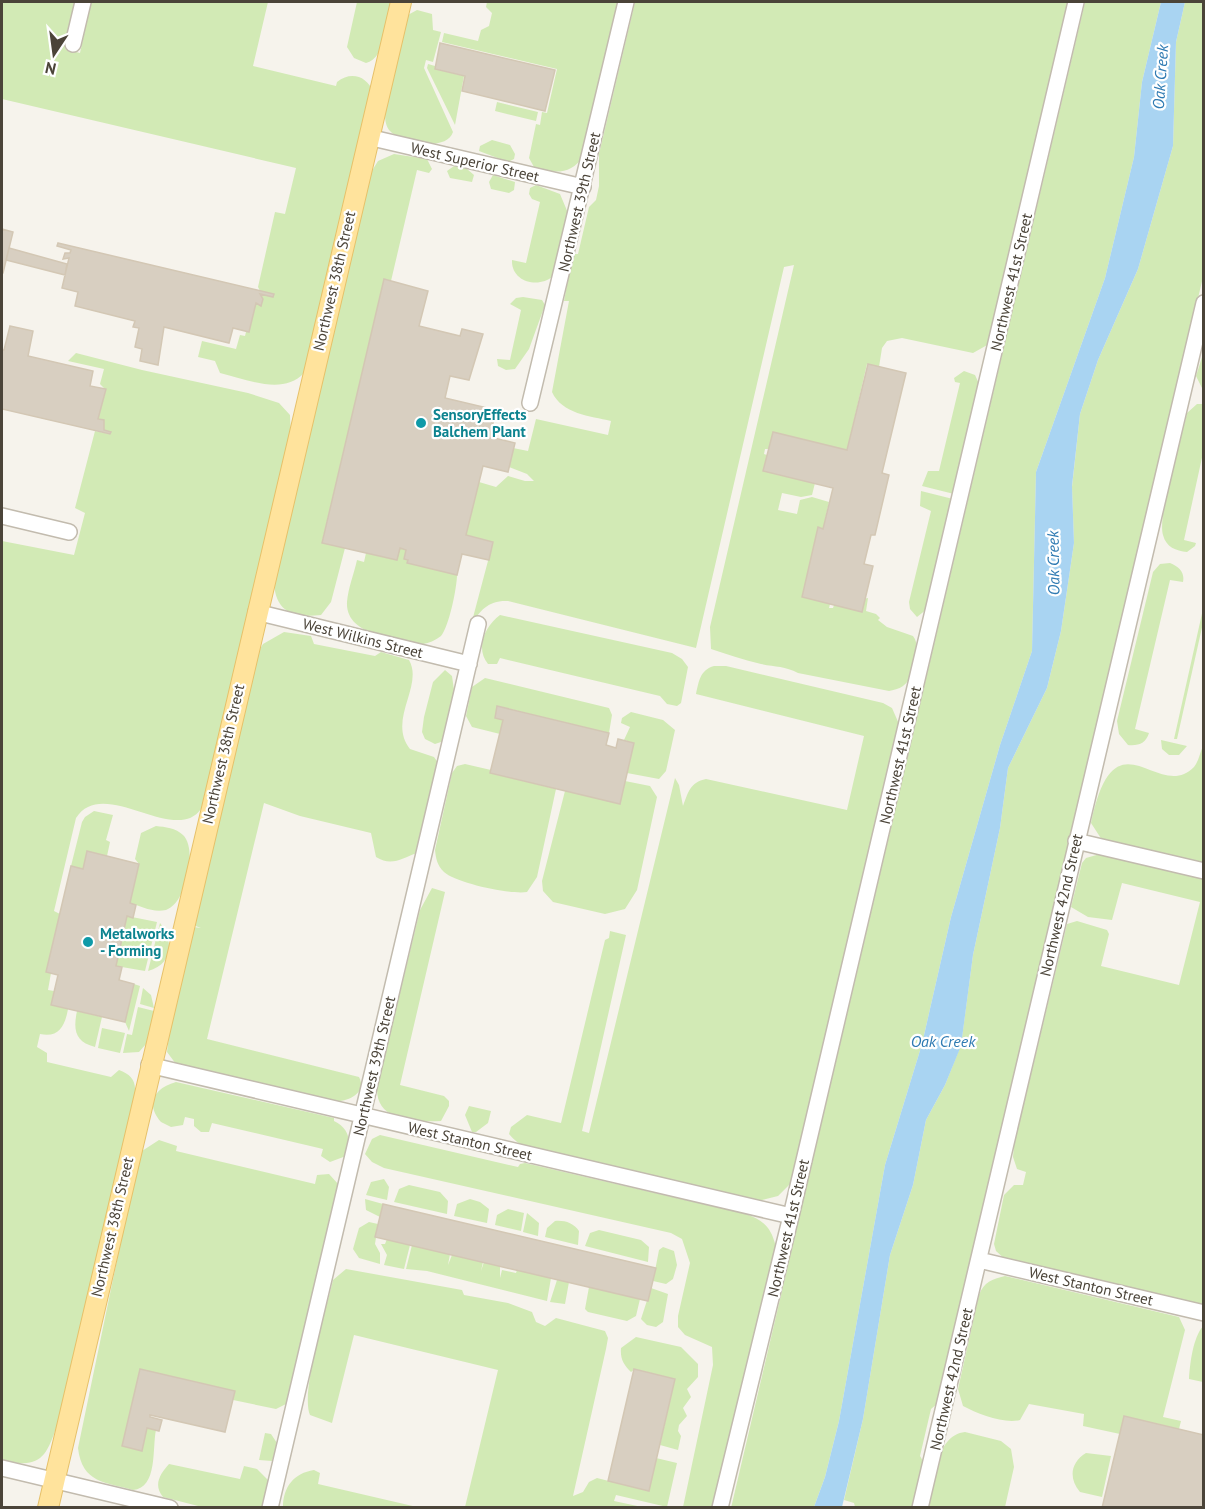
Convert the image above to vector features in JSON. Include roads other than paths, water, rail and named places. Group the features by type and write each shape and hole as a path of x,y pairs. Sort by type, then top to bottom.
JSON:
{"main road":[{"name":"Northwest 38th Street","path":"48,1508 149,1065 401,2"}],"street":[{"path":"73,44 83,2"},
{"name":"Northwest 39th Street","path":"530,403 626,2"},
{"name":"Northwest 41st Street","path":"720,1508 791,1216 1076,2"},
{"name":"West Superior Street","path":"368,137 583,187"},
{"name":"Northwest 42nd Street","path":"920,1508 1076,841 1200,332 1203,303"},
{"path":"2,516 69,532"},
{"name":"West Wilkins Street","path":"256,612 469,664"},
{"name":"Northwest 39th Street","path":"270,1508 478,624"},
{"path":"1076,841 1203,871"},
{"name":"West Stanton Street","path":"149,1065 791,1216"},
{"name":"West Stanton Street","path":"979,1260 1203,1313"},
{"path":"2,1468 170,1508"}],"water":[{"name":"Oak Creek","path":"1161,2 1185,2 1176,42 1173,146 1138,269 1098,360 1080,414 1072,486 1074,543 1061,631 1047,688 1008,768 1000,828 973,955 961,1046 945,1085 926,1120 913,1185 890,1255 863,1419 842,1507 814,1507 825,1477 839,1421 885,1165 922,1044 951,917 1000,745 1032,651 1036,472 1105,278 1134,157 1142,82"}],"place":[{"name":"SensoryEffects Balchem Plant","path":"421,423"},
{"name":"Metalworks - Forming","path":"88,942"}]}
